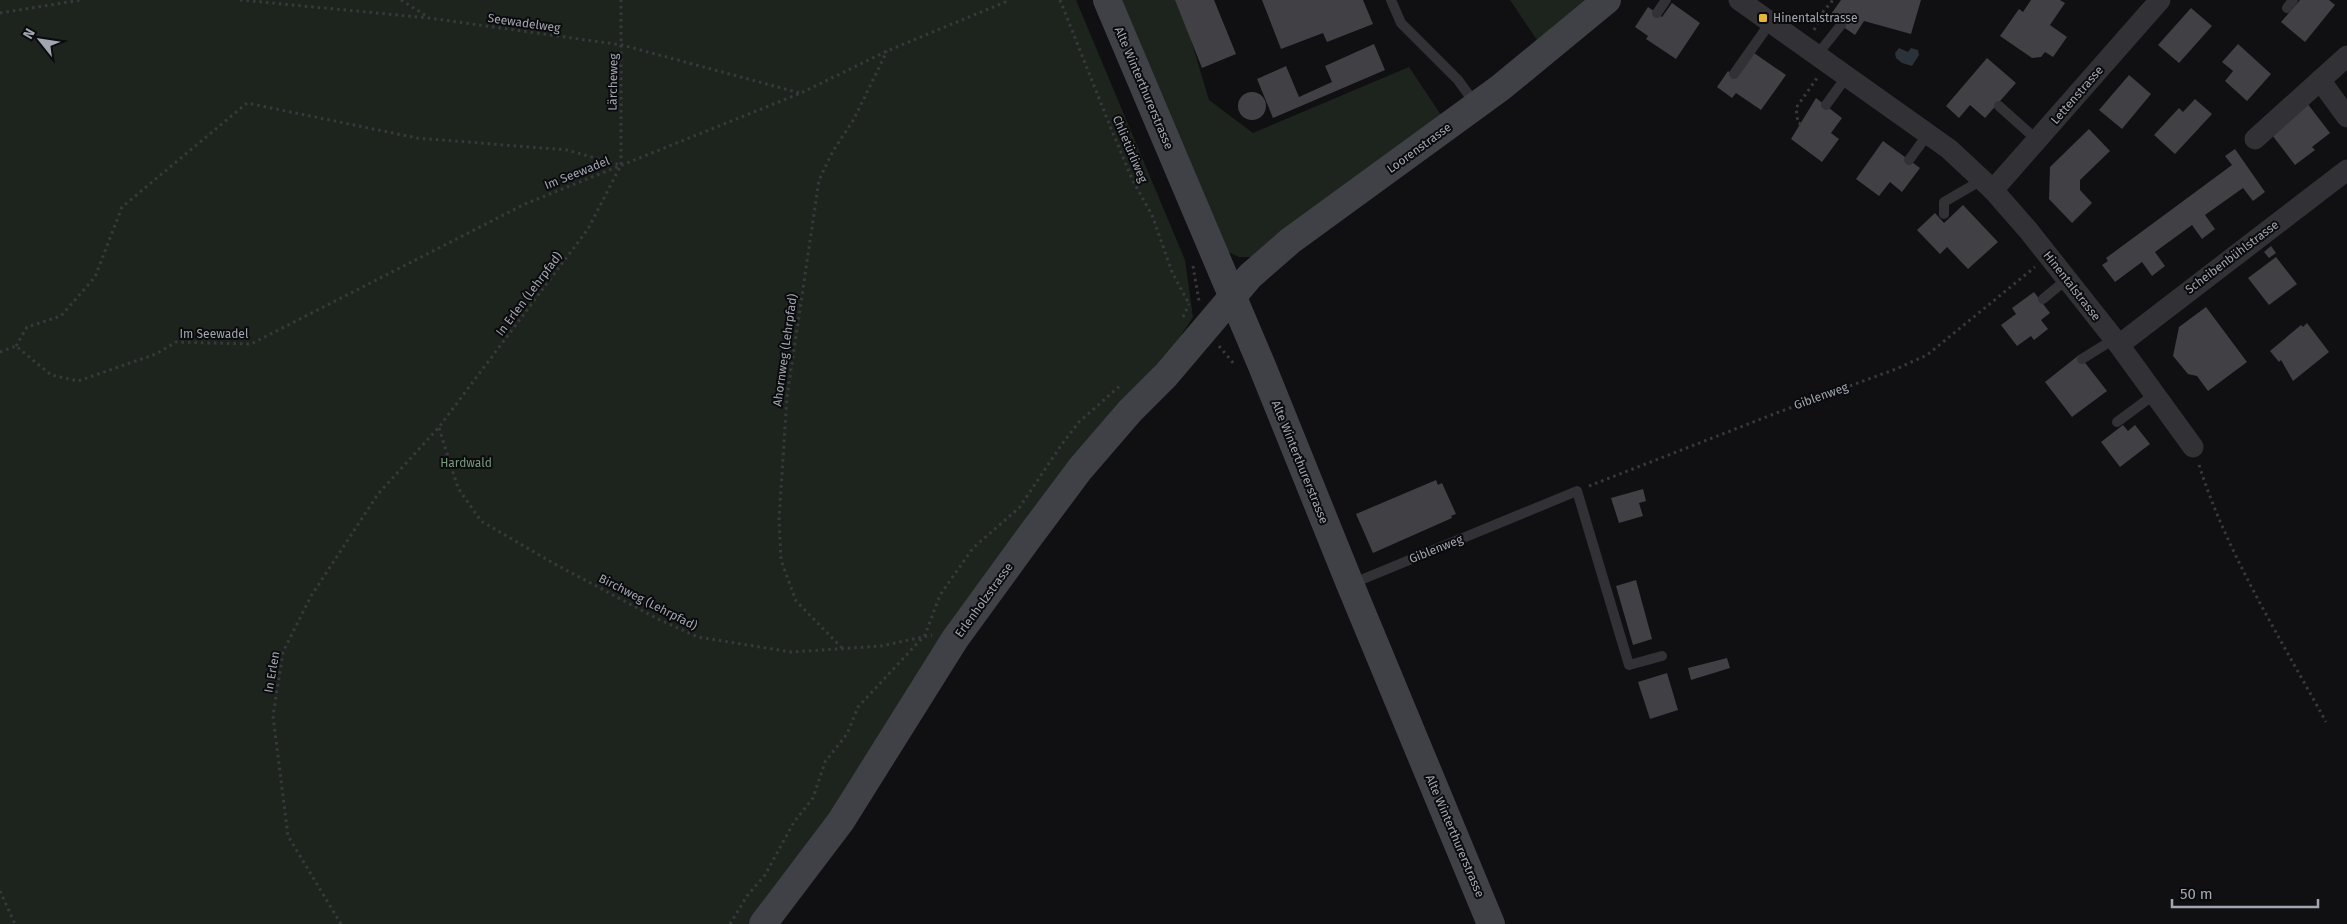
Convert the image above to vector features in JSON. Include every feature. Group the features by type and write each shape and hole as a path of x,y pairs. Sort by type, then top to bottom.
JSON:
{"street":[{"name":"Alte Winterthurerstrasse","path":"1107,0 1233,296 1350,584 1492,924"},
{"name":"Loorenstrasse","path":"1233,296 1255,271 1290,241 1476,106 1607,0"},
{"name":"Hinentalstrasse","path":"1739,0 1820,63 1847,76 1928,134 1987,185 2028,230 2067,279 2193,447"},
{"name":"Lettenstrasse","path":"1987,185 2037,140 2160,0"},
{"path":"2255,139 2347,56"},
{"path":"2320,80 2347,117"},
{"name":"Scheibenbühlstrasse","path":"2116,342 2347,170"},
{"name":"Erlenholzstrasse","path":"763,924 841,821 955,639 1080,469 1130,411 1166,375 1233,296"}],"lane":[{"path":"1391,0 1401,23 1458,80 1476,106"},
{"path":"1657,13 1666,0"},
{"path":"1734,74 1770,23"},
{"path":"1820,63 1841,25"},
{"path":"1826,105 1847,76"},
{"path":"1999,106 2037,140"},
{"path":"1909,160 1928,134"},
{"path":"1944,214 1944,202 1987,185"},
{"path":"2043,299 2067,279"},
{"path":"2082,359 2116,342"},
{"path":"2117,422 2155,394"},
{"path":"1577,491 1629,665 1662,656"},
{"name":"Giblenweg","path":"1350,584 1577,491"}],"path":[{"path":"0,13 81,0"},
{"name":"Seewadelweg","path":"240,0 429,18 622,45 801,93"},
{"path":"401,0 429,18"},
{"name":"Lärcheweg","path":"620,0 622,45 621,165"},
{"name":"Im Seewadel","path":"16,346 51,376 78,381 156,354 176,342 252,344 525,204 801,93 887,51 1010,0"},
{"name":"Chlietürliweg","path":"1060,0 1112,131 1134,181 1152,215 1172,272 1189,304"},
{"path":"1814,33 1814,28 1823,12 1833,0"},
{"name":"Ahornweg (Lehrpfad)","path":"842,648 796,601 781,560 779,520 787,398 819,180 833,151 854,119 887,51"},
{"path":"1800,124 1798,123 1796,108 1820,63"},
{"path":"0,352 16,346 27,327 61,316 95,277 122,207 247,104 417,138 566,150 621,165"},
{"name":"In Erlen (Lehrpfad)","path":"439,427 588,229 621,165"},
{"name":"Giblenweg","path":"1577,491 1779,412 1896,370 1928,355 2042,262"},
{"name":"Birchweg (Lehrpfad)","path":"439,427 458,488 481,521 553,563 658,619 698,637 791,652 881,646 925,635 941,635 955,639"},
{"name":"In Erlen","path":"341,924 288,836 273,716 283,652 310,596 378,494 439,427"},
{"path":"2193,447 2209,496 2241,566 2326,722"},
{"path":"730,924 747,896 766,875 794,822 812,798 825,762 847,734 858,707 925,635"},
{"path":"0,890 15,924"}],"green space":[{"name":"Hardwald","path":"0,0 1076,0 1185,260 1193,317 1178,340 1079,453 829,820 750,924 0,924"},
{"path":"1116,0 1179,0 1209,100 1253,133 1409,67 1443,118 1251,257 1239,257 1228,252"},
{"path":"1510,0 1596,0 1539,43"}],"shaded area":[{"path":"1899,48 1908,52 1911,48 1918,50 1919,55 1912,66 1902,63 1896,58 1895,53"}],"building":[{"path":"1175,0 1214,0 1236,54 1202,68"},
{"path":"1262,0 1363,0 1373,24 1327,42 1323,33 1281,49"},
{"path":"1841,0 1921,0 1911,34 1864,21 1855,35 1829,17"},
{"path":"2031,0 2060,0 2065,3 2050,25 2067,37 2053,57 2045,52 2041,57 2032,58 2000,36 2019,9 2023,12"},
{"path":"2300,0 2329,0 2335,5 2305,42 2281,22"},
{"path":"1672,3 1700,23 1676,59 1646,39 1648,36 1635,27 1648,7 1662,17"},
{"path":"2191,8 2212,26 2179,63 2158,45"},
{"path":"1374,44 1385,70 1273,118 1257,79 1286,66 1299,97 1332,82 1325,66"},
{"path":"2238,44 2271,74 2247,101 2225,81 2233,71 2222,62"},
{"path":"1754,53 1786,75 1761,110 1736,93 1732,98 1717,87 1728,71 1737,77"},
{"path":"1987,58 2016,83 1985,118 1970,105 1959,118 1946,106"},
{"path":"2129,75 2151,94 2122,129 2099,110"},
{"path":"1252,92 1262,96 1266,106 1262,116 1252,120 1242,116 1238,106 1242,96"},
{"path":"1816,98 1842,118 1831,133 1839,139 1822,162 1791,139"},
{"path":"2195,99 2212,114 2175,154 2154,135 2179,108 2183,112"},
{"path":"2307,103 2330,133 2312,147 2315,150 2295,165 2272,135"},
{"path":"2089,129 2110,151 2080,180 2080,190 2092,203 2072,223 2049,199 2050,167"},
{"path":"1883,141 1920,168 1902,192 1890,182 1879,196 1856,179"},
{"path":"2235,149 2265,192 2253,201 2243,188 2205,215 2215,229 2202,239 2192,225 2155,252 2165,266 2152,276 2142,262 2115,282 2102,265 2108,261 2106,258 2232,165 2225,156"},
{"path":"1963,205 1998,242 1968,269 1947,247 1940,254 1917,230 1935,213 1944,223"},
{"path":"2271,246 2276,253 2269,258 2264,252"},
{"path":"2276,257 2297,284 2269,305 2248,278"},
{"path":"2034,292 2050,313 2041,320 2048,329 2034,340 2031,336 2017,346 2001,325 2016,314 2012,308"},
{"path":"2206,307 2247,362 2208,391 2197,376 2188,374 2173,356 2179,327"},
{"path":"2307,323 2329,352 2293,381 2281,360 2279,362 2270,351 2301,325 2303,327"},
{"path":"2079,355 2107,391 2072,417 2045,382"},
{"path":"2123,425 2128,431 2135,425 2150,444 2120,467 2101,442"},
{"path":"1436,480 1438,485 1442,483 1456,514 1451,516 1452,518 1373,553 1356,514"},
{"path":"1643,489 1646,501 1639,503 1643,516 1619,523 1611,498"},
{"path":"1636,580 1652,639 1633,645 1616,586"},
{"path":"1727,658 1730,668 1691,680 1688,668"},
{"path":"1667,673 1678,710 1650,719 1638,682"}],"place":[{"name":"Hinentalstrasse","path":"1763,18"}]}
